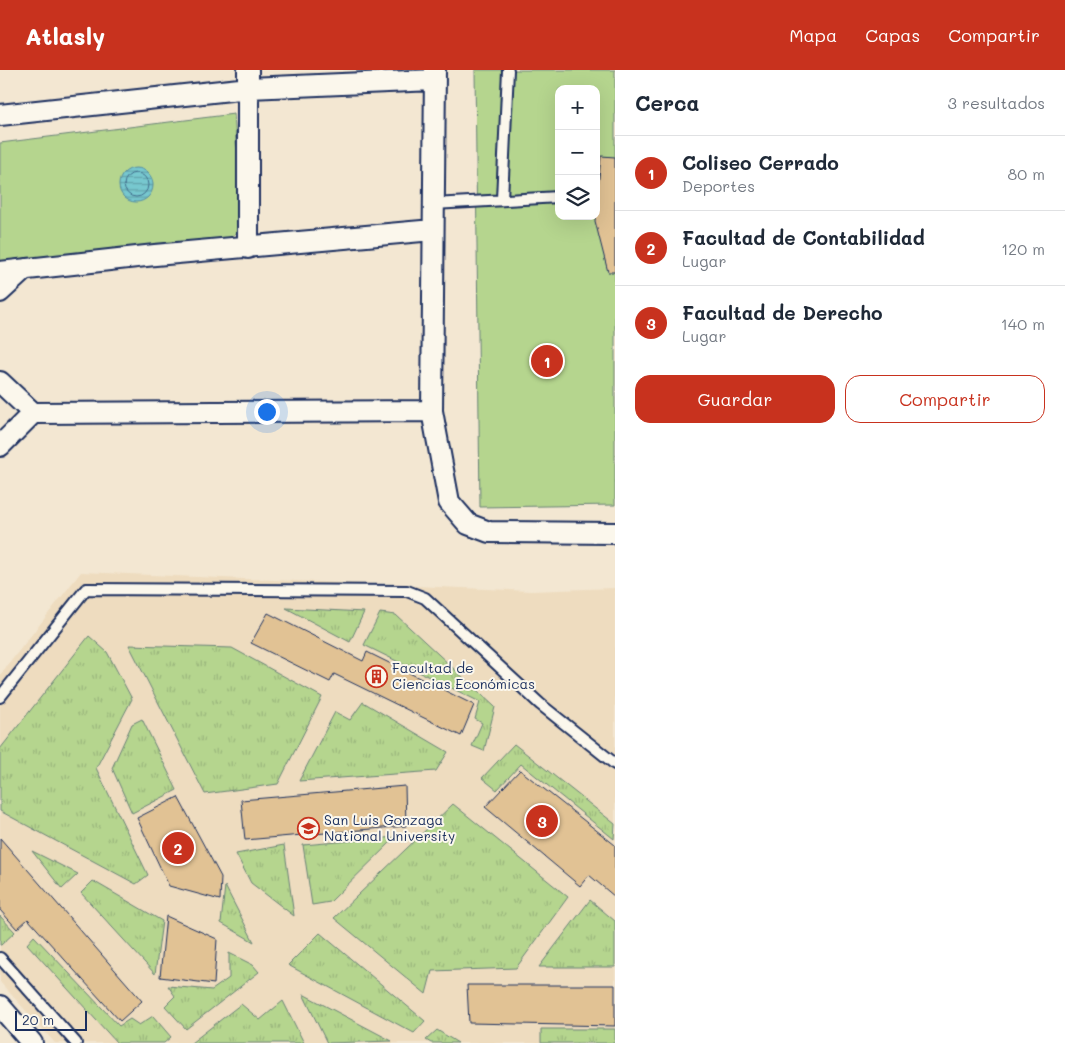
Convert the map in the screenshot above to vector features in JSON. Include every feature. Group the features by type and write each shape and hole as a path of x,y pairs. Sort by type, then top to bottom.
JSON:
{"street":[{"path":"0,116 248,79 434,75 432,411 449,502 468,524 489,532 615,533"},
{"path":"248,79 248,248"},
{"path":"0,272 155,254 248,248 433,230"},
{"path":"0,292 25,269"},
{"path":"0,382 33,413 432,411"},
{"path":"0,446 33,413"},
{"path":"0,1006 32,1043"}],"lane":[{"path":"502,199 508,70"},
{"path":"433,204 555,196"},
{"path":"0,697 86,589 408,591 425,598 540,704 615,764"},
{"path":"0,958 76,1043"}],"shaded area":[{"name":"San Luis Gonzaga National University","path":"81,572 531,591 615,588 615,1043 55,1043 0,982 0,675"}],"green space":[{"path":"475,70 615,70 615,505 480,507"},
{"path":"234,114 242,223 234,235 220,242 0,262 0,143"},
{"path":"286,608 364,612 350,642"},
{"path":"380,613 396,615 495,707 484,751 472,746 482,723 475,719 480,702 364,645"},
{"path":"89,636 107,652 132,699 96,768 148,875 136,884 0,811 0,749"},
{"path":"129,645 232,648 322,697 278,784 205,794"},
{"path":"363,702 448,752 436,771 299,781 335,712 350,720"},
{"path":"142,719 177,790 132,813 112,768 132,724"},
{"path":"514,744 615,824 614,839 521,764 497,790 482,778"},
{"path":"453,804 568,897 516,968 432,971 426,994 334,918"},
{"path":"396,837 330,902 312,905 303,845"},
{"path":"284,845 294,916 251,883 236,854"},
{"path":"32,851 78,874 62,889"},
{"path":"93,881 162,921 155,974 81,893"},
{"path":"225,886 254,942 221,923"},
{"path":"590,900 615,921 615,967 539,967"},
{"path":"0,916 15,932 1,945 0,945"},
{"path":"320,933 425,1021 414,1033 288,965"},
{"path":"34,936 119,1026 130,1019 139,1025 153,1016 171,1037 164,1043 117,1043 27,944"},
{"path":"229,953 253,965 259,972 186,1029 165,1006 175,996 168,986 212,990 229,978"},
{"path":"303,994 392,1041 327,1043"},
{"path":"283,1001 304,1043 191,1043 241,1004 260,1020"},
{"path":"541,1029 615,1029 615,1043 541,1043"},
{"path":"437,1030 458,1043 431,1043 426,1040"}],"water":[{"path":"136,168 148,173 153,185 148,197 136,202 124,197 119,185 124,173"}],"building":[{"path":"601,156 615,157 615,272 608,272 595,221 600,220"},
{"name":"Facultad de Ciencias Económicas","path":"268,613 363,661 367,652 474,705 461,736 334,674 330,682 251,643"},
{"path":"520,770 615,845 615,897 589,875 580,886 485,807"},
{"path":"405,786 406,826 245,840 241,800"},
{"path":"178,797 221,877 220,900 169,886 137,818"},
{"path":"0,838 142,1001 120,1021 28,919 17,929 0,910"},
{"path":"166,916 217,939 214,984 160,977"},
{"path":"467,985 615,985 615,1026 469,1023"}],"place":[{"name":"Coliseo Cerrado","path":"547,361"},
{"name":"Facultad de Ciencias Económicas","path":"376,676"},
{"name":"Facultad de Derecho","path":"542,821"},
{"name":"San Luis Gonzaga National University","path":"308,828"},
{"name":"Facultad de Contabilidad","path":"178,848"}]}
